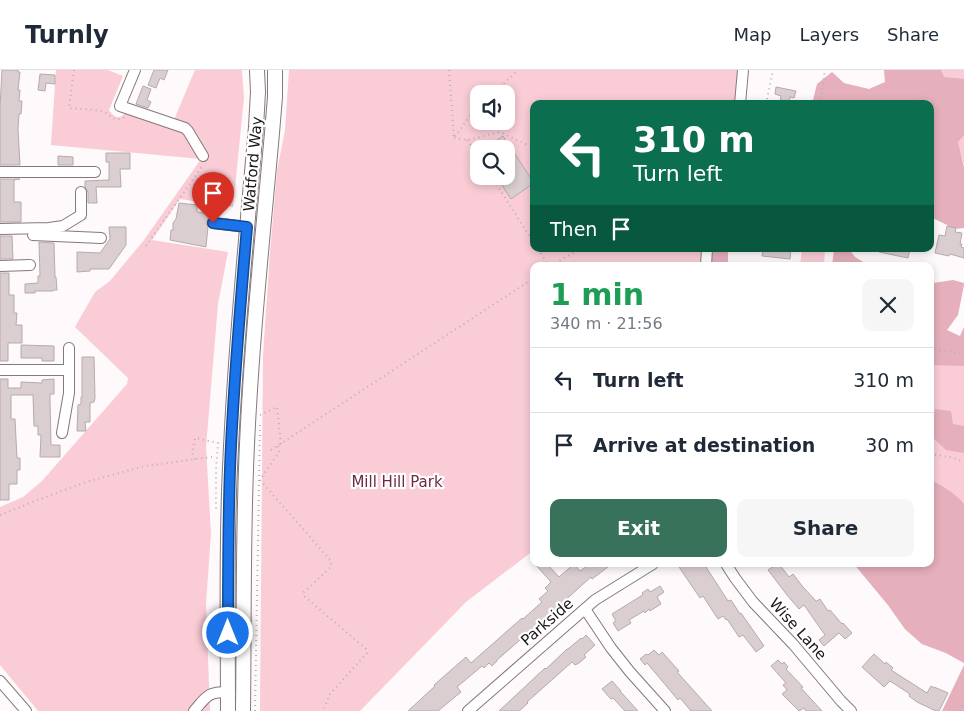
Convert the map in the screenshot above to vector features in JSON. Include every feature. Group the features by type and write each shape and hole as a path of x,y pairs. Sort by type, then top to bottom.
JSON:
{"highway":[{"name":"Watford Way","path":"228,711 228,526 230,468 235,369 256,127 258,70"},
{"name":"Watford Way","path":"243,711 246,469 251,375 267,250 275,70"}],"street":[{"path":"135,70 120,106 184,128 188,131 203,156"},
{"path":"740,100 743,70"},
{"path":"0,172 95,172"},
{"path":"0,229 63,226 81,215 81,192"},
{"path":"213,223 247,227"},
{"path":"0,235 101,238"},
{"path":"0,266 30,265"},
{"path":"62,433 69,393 69,348"},
{"path":"0,370 69,370"},
{"name":"Parkside","path":"468,711 595,600 648,567"},
{"name":"Wise Lane","path":"728,567 753,602 793,644 851,711"},
{"path":"585,609 611,648 665,711"},
{"path":"0,681 26,711"},
{"path":"194,711 208,694 228,692"}],"path":[{"path":"74,70 69,108 103,112 117,119 123,119 128,116 132,110"},
{"path":"449,70 454,138"},
{"path":"502,85 518,70"},
{"path":"767,100 773,70"},
{"path":"821,100 825,70"},
{"path":"454,138 470,116"},
{"path":"454,138 467,140 500,132 530,146"},
{"path":"467,140 470,144"},
{"path":"146,246 204,163 203,156"},
{"path":"496,185 530,237"},
{"path":"557,262 575,252"},
{"path":"271,450 530,281"},
{"path":"934,349 964,354"},
{"path":"255,711 260,415 277,407 282,444"},
{"path":"195,459 192,453 196,438 218,443 216,517"},
{"path":"278,446 279,452 260,480 331,561 331,567 304,592 304,596 366,649 367,653 330,694 324,711"},
{"path":"934,454 950,456 964,462"},
{"path":"0,515 86,482 145,466 212,456"},
{"path":"960,711 964,702"}],"green space":[{"path":"56,70 108,70 123,76 109,110 115,117 124,115 130,105 173,122 195,70 242,70 244,98 233,207 180,199 152,240 228,252 218,304 206,447 211,533 206,604 210,711 38,711 0,665 0,507 23,497 42,481 127,384 128,378 75,327 95,292 110,281 144,240 201,159 51,145"},
{"name":"Mill Hill Park","path":"289,70 743,70 740,100 530,100 530,252 708,252 707,262 530,262 530,553 466,602 360,711 260,711 263,355 277,171 285,130"},
{"path":"934,70 964,70 964,165 952,122"},
{"path":"802,252 825,252 824,262 800,262"},
{"path":"934,349 964,354 964,663 946,653 922,644 905,629 856,567 934,567"}],"shaded area":[{"path":"884,70 941,70 944,77 964,79 964,135 958,142 964,167 964,228 955,229 934,219 934,100 813,100 817,84 832,72 844,83 869,89 885,82"},
{"path":"713,252 728,252 728,262 711,262"},
{"path":"834,252 851,252 863,262 832,262"},
{"path":"953,280 964,283 958,315 947,330 960,336 964,327 964,366 934,365 934,283"},
{"path":"935,409 951,411 953,424 964,426 964,453 946,450 934,439"},
{"path":"934,482 948,490 964,504 964,663 946,653 922,644 905,629 856,567 934,567"},
{"path":"964,665 964,711 942,711"}],"building":[{"path":"2,70 18,70 20,72 18,90 20,90 19,101 22,101 18,129 20,165 0,165"},
{"path":"154,70 168,70 164,80 160,78 156,88 148,85"},
{"path":"40,74 55,75 55,84 46,83 45,91 38,90"},
{"path":"143,86 151,89 147,100 151,102 148,108 136,104"},
{"path":"776,87 796,91 794,98 790,97 790,100 780,100 781,96 775,94"},
{"path":"503,136 506,140 497,140"},
{"path":"106,153 130,153 130,169 120,169 121,187 96,187 97,203 88,203 85,181 109,180 109,162 106,162"},
{"path":"515,154 530,177 530,186 511,199 502,185 515,185"},
{"path":"58,156 73,157 73,165 58,165"},
{"path":"0,179 20,179 14,180 14,202 21,202 21,222 0,222"},
{"path":"179,203 197,205 197,212 210,214 206,223 208,227 206,247 170,240"},
{"path":"947,226 956,228 955,232 962,233 960,244 964,248 964,258 950,254 949,256 935,253 939,235 945,236"},
{"path":"109,227 126,227 126,245 109,269 90,269 90,271 77,272 77,252 100,253 110,239"},
{"path":"0,236 12,236 13,259 0,259"},
{"path":"39,242 54,243 57,290 25,293 25,284 38,283 38,276 40,276"},
{"path":"763,252 791,252 790,259 762,256"},
{"path":"879,252 909,252 908,258"},
{"path":"0,273 9,273 9,295 14,295 14,313 17,313 16,325 22,325 22,343 8,343 8,361 0,361"},
{"path":"21,345 54,346 54,361 42,361 42,358 21,358"},
{"path":"82,357 94,357 95,398 94,402 90,403 90,422 85,422 86,431 77,431 78,405 81,404 82,397"},
{"path":"0,379 8,379 8,388 21,388 21,382 42,383 42,380 54,379 54,394 50,394 51,445 60,445 60,457 40,457 41,435 38,435 38,426 34,426 33,395 11,395 11,419 15,419 17,458 20,458 20,470 17,470 17,484 9,484 9,500 0,500"},
{"path":"538,567 550,567 559,577 571,567 577,567 580,571 586,567 608,567 592,579 591,577 492,666 489,663 484,668 482,666 457,687 461,692 438,711 408,711 466,657 471,663 542,602 539,599 548,591 545,588 551,582"},
{"path":"679,567 706,567 728,601 731,600 764,646 756,652 743,635 739,637 727,619 723,616 718,619 703,596 700,598"},
{"path":"772,567 781,567 789,577 793,574 816,601 820,599 828,611 830,610 852,633 845,639 839,633 824,646 819,640 825,635 804,605 799,609 768,570"},
{"path":"660,586 664,592 657,597 661,604 629,620 631,623 618,631 613,623 616,621 612,614 641,596 648,589 650,592"},
{"path":"586,635 595,645 584,655 586,657 575,665 572,662 519,711 499,711 545,668"},
{"path":"654,650 659,655 662,652 712,711 691,711 680,698 678,700 647,663 645,665 640,659"},
{"path":"874,654 885,664 886,662 893,668 891,670 927,693 931,686 948,693 939,711 917,702 909,696 910,694 890,681 884,687 862,667"},
{"path":"778,660 782,664 784,662 788,667 786,669 822,711 806,711 804,708 799,711 782,694 787,690 783,685 786,683 771,666"},
{"path":"612,681 638,711 625,711 602,689"}],"route":[{"path":"213,223 247,227 235,369 230,468 228,633"}]}
